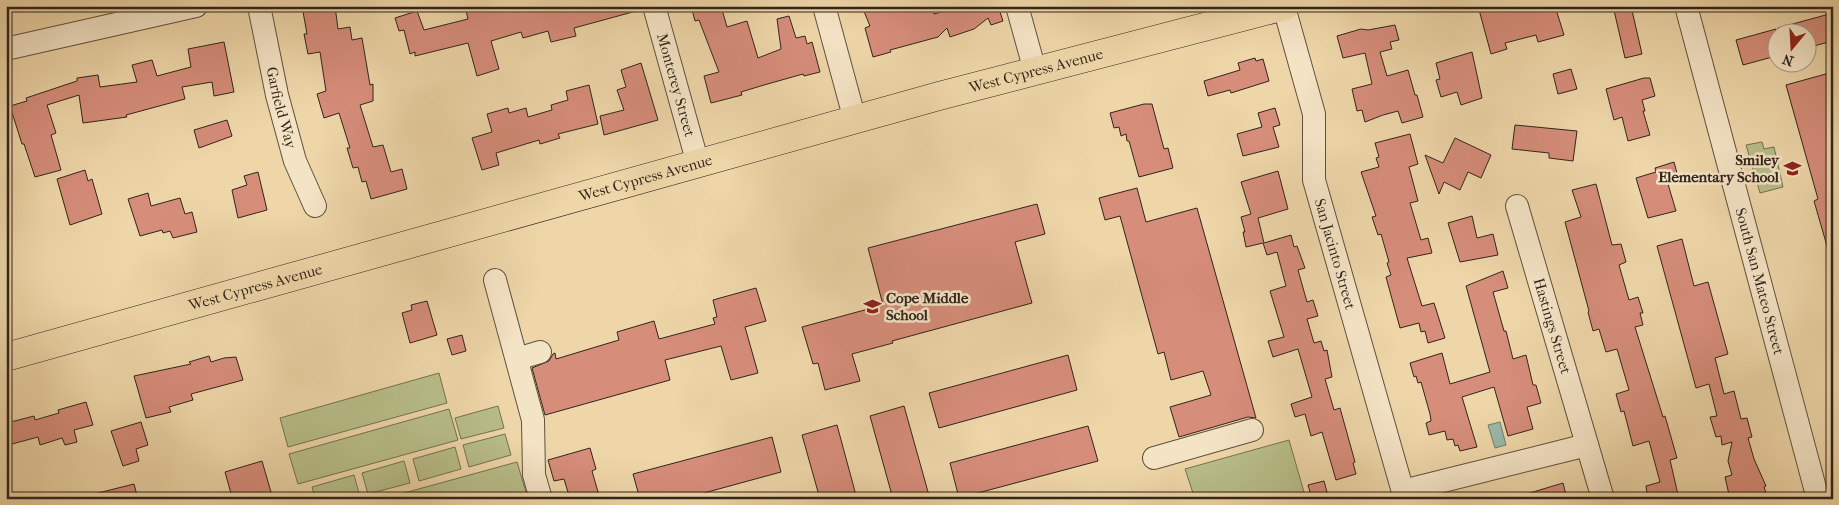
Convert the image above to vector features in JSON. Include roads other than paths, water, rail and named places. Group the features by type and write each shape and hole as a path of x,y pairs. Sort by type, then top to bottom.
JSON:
{"main road":[{"name":"West Cypress Avenue","path":"6,357 855,120 1285,6"}],"street":[{"path":"10,48 196,6"},
{"name":"Garfield Way","path":"260,6 277,95 295,162 315,206"},
{"name":"Monterey Street","path":"654,6 698,164"},
{"path":"824,6 855,120"},
{"path":"1017,6 1035,71"},
{"name":"San Jacinto Street","path":"1285,6 1314,114 1314,180 1404,495"},
{"name":"South San Mateo Street","path":"1686,6 1818,499"},
{"name":"Hastings Street","path":"1517,206 1602,499"},
{"path":"495,280 533,420 534,474 541,499"},
{"path":"517,359 540,352"},
{"path":"1154,458 1252,430"},
{"path":"1404,495 1587,445"}],"place":[{"name":"Smiley Elementary School","path":"1793,169"},
{"name":"Cope Middle School","path":"872,307"}]}
